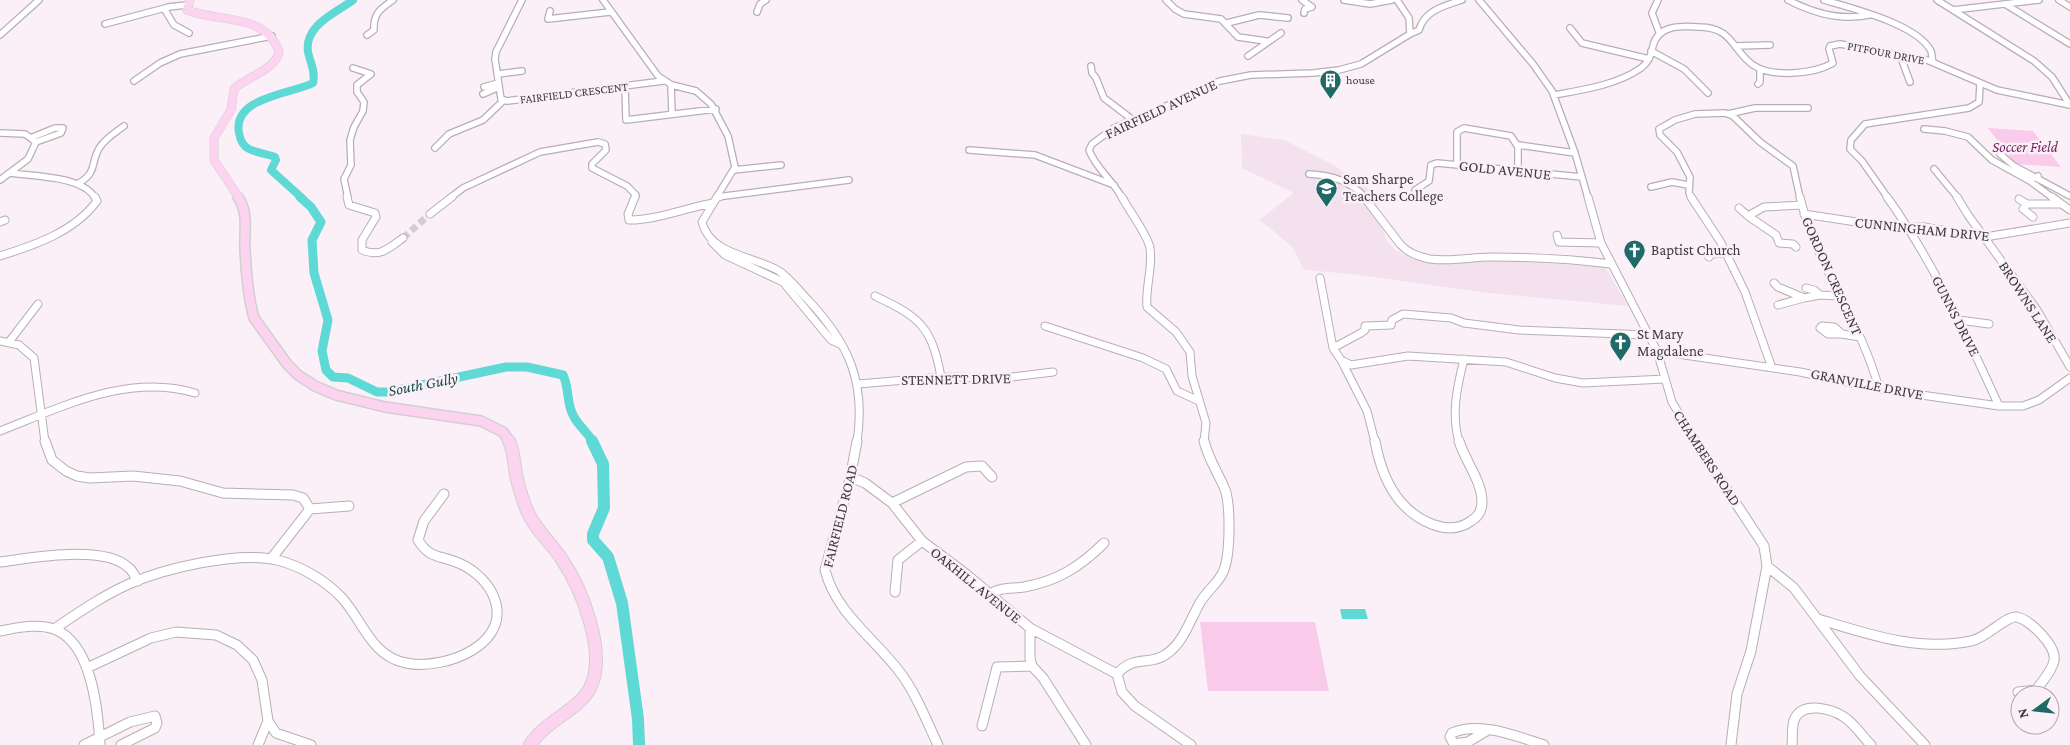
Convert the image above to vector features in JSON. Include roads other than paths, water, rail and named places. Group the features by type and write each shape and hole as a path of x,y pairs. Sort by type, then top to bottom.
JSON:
{"main road":[{"path":"188,2 187,10 198,16 244,20 264,28 272,36 280,50 279,56 272,63 234,89 230,110 214,138 214,160 244,206 246,216 245,249 251,308 254,318 296,374 313,386 367,404 481,421 498,426 508,438 514,452 522,498 532,521 575,581 586,614 596,657 593,681 579,701 546,725 530,745"}],"street":[{"path":"0,36 39,0"},
{"path":"367,36 374,30 372,18 378,10 393,0"},
{"name":"FAIRFIELD CRESCENT","path":"522,0 494,59 501,99 625,87 663,81"},
{"path":"604,0 610,12 663,81 699,92 716,109 735,157 734,170 781,165"},
{"path":"757,12 760,4 766,0"},
{"path":"1166,0 1179,12 1221,19 1238,37 1266,41"},
{"path":"1302,0 1312,7 1305,9 1304,13"},
{"path":"1344,0 1359,4 1392,0"},
{"path":"1396,0 1409,18 1410,34 1419,30 1420,22 1425,15 1454,1 1462,0"},
{"name":"CHAMBERS ROAD","path":"1479,0 1533,64 1554,95 1575,153 1601,243 1650,335 1657,351 1672,402 1684,425 1764,546 1767,566 1751,651 1737,694 1731,745"},
{"path":"1554,95 1615,80 1635,72 1649,60 1659,32 1652,13 1658,0"},
{"path":"1788,0 1802,8 1816,12 1859,17 1871,15"},
{"path":"1824,0 1903,27 1920,39 1931,51 1933,62"},
{"path":"1937,0 2012,46 2045,70 2052,77 2070,105"},
{"path":"1953,10 2039,0"},
{"path":"2059,0 2070,7"},
{"path":"105,24 188,2"},
{"path":"2005,4 2070,44"},
{"path":"165,8 174,27 178,31 189,33"},
{"path":"550,11 548,19 610,12"},
{"path":"1226,23 1259,15 1288,18"},
{"path":"1570,28 1574,36 1582,43 1649,60"},
{"path":"1659,32 1669,28 1711,28 1723,32 1750,63 1760,69 1760,82 1758,84"},
{"path":"1248,56 1260,50 1272,36 1281,33"},
{"name":"FAIRFIELD AVENUE","path":"1117,674 1126,664 1164,656 1175,646 1185,632 1201,601 1224,573 1228,556 1229,526 1225,489 1207,455 1204,440 1206,423 1192,376 1190,352 1184,342 1147,306 1146,295 1149,280 1150,249 1147,238 1131,215 1116,185 1094,163 1089,150 1092,144 1104,135 1220,81 1251,75 1328,72 1361,64 1410,34"},
{"path":"134,81 146,75 162,62 189,52 235,43 254,42 272,36"},
{"name":"PITFOUR DRIVE","path":"1760,69 1788,72 1823,68 1832,63 1833,58 1829,49 1834,44 1848,45 1933,62 1980,84 2019,96 2070,105"},
{"path":"1736,46 1770,45"},
{"path":"1651,51 1684,69 1708,93"},
{"path":"1900,55 1910,82"},
{"path":"1091,66 1092,73 1097,74 1102,94 1107,101 1133,120"},
{"path":"353,68 371,74 357,85 357,92 364,102 363,111 354,127 350,140 351,165 344,183 349,205 375,213 376,217 362,240 362,250 370,255 378,254 390,249 404,238"},
{"path":"498,74 522,71"},
{"name":"GUNNS DRIVE","path":"1980,84 1979,102 1969,108 1872,121 1861,126 1851,140 1850,149 1862,161 1909,227 1960,320 1999,406"},
{"path":"484,87 498,85"},
{"path":"483,94 498,85"},
{"path":"671,85 672,114"},
{"path":"625,87 626,120 716,109"},
{"path":"435,148 444,137 491,114 504,100"},
{"path":"1772,368 1744,292 1726,253 1689,193 1688,184 1690,177 1683,163 1677,152 1660,135 1659,129 1673,120 1687,116 1720,112 1728,114 1755,108 1808,108"},
{"name":"GORDON CRESCENT","path":"1728,114 1733,116 1760,142 1793,166 1804,214 1813,240 1860,337 1874,370 1879,389"},
{"path":"80,183 84,181 95,167 99,148 124,126"},
{"path":"1458,165 1457,132 1460,129 1511,136 1516,139 1519,145 1518,171"},
{"path":"1924,129 1945,131 1968,137 1992,160 2030,181 2070,210"},
{"path":"0,133 34,140 28,159 0,180"},
{"path":"430,214 463,188 528,157 540,152 598,142 605,144 606,150 592,164 592,168 630,187 636,194 636,199 628,214 629,220 646,220 715,200 849,180"},
{"path":"1519,145 1575,153"},
{"path":"969,150 1035,155 1116,185"},
{"path":"2000,154 2011,165 2038,176 2070,196"},
{"name":"GOLD AVENUE","path":"1415,190 1429,181 1431,165 1437,163 1582,177"},
{"name":"BROWNS LANE","path":"1934,169 1960,200 1968,215 2047,325 2063,359 2070,367"},
{"name":"FAIRFIELD ROAD","path":"734,170 702,222 702,229 716,250 773,275 783,282 831,340 842,345 849,358 858,384 860,420 850,477 824,570 825,579 830,590 856,624 896,665 909,684 938,745"},
{"path":"0,256 48,237 75,222 91,209 97,201 92,192 80,183 9,173"},
{"path":"1309,174 1326,173 1354,187 1371,202 1399,245 1410,253 1421,257 1442,260 1496,257 1611,264"},
{"path":"2030,181 2038,176"},
{"path":"1651,187 1672,182 1688,184"},
{"path":"2019,199 2027,204 2061,204"},
{"path":"2027,204 2023,210 2033,218"},
{"path":"1748,216 1764,207 1802,205"},
{"path":"1739,208 1776,235 1779,243 1793,244 1796,247"},
{"name":"CUNNINGHAM DRIVE","path":"1804,214 1889,227 1924,227 1985,237 2070,223"},
{"path":"1558,235 1559,242 1601,243"},
{"path":"1709,257 1711,254 1726,253"},
{"path":"1320,278 1333,348 1367,410 1382,469 1405,507 1418,518 1442,528 1455,528 1467,524 1476,518 1482,505 1479,488 1462,451 1455,418 1455,394 1464,359"},
{"path":"1774,283 1778,287 1804,298"},
{"path":"1806,288 1814,290 1820,295"},
{"path":"1778,305 1820,295 1839,296"},
{"path":"876,296 900,307 920,322 931,336 938,351 942,377"},
{"path":"9,342 38,304"},
{"path":"1333,348 1346,340 1358,337 1365,330 1365,326 1391,325 1392,320 1403,314 1451,318 1464,323 1519,330 1650,335"},
{"path":"1960,320 1989,324"},
{"path":"1045,326 1142,358 1166,368 1177,392 1199,401"},
{"path":"1842,334 1860,337"},
{"path":"0,341 19,345 34,358 45,443 52,460 66,471 77,476 90,478 149,477 180,481 223,493 293,495 302,498 310,510"},
{"name":"GRANVILLE DRIVE","path":"1657,351 1800,372 1879,389 1999,406 2023,406 2039,400 2070,378"},
{"path":"1341,360 1351,365 1408,356 1506,362 1555,378 1583,383 1665,378"},
{"name":"STENNETT DRIVE","path":"858,384 942,377 1004,378 1054,372"},
{"path":"0,431 118,390 167,386 195,393"},
{"path":"892,503 966,467 982,466 992,477"},
{"name":"OAKHILL AVENUE","path":"850,477 865,483 892,503 922,542 990,594 1030,628 1117,674"},
{"path":"54,628 83,609 138,581 159,573 217,562 271,559 300,570 330,586 346,602 372,642 388,657 408,664 433,665 456,659 481,646 493,629 497,614 495,595 485,580 459,563 430,554 418,540 418,530 422,522 444,494"},
{"path":"271,559 310,510 349,506"},
{"path":"894,592 898,560 922,542"},
{"path":"990,594 1000,587 1018,588 1052,581 1072,572 1104,543"},
{"path":"0,562 51,555 80,554 104,556 122,562 135,572 138,581"},
{"path":"1767,566 1794,588 1860,676 1925,745"},
{"path":"1818,619 1889,641 1926,645 1966,642 1983,638 2006,619 2015,616 2024,620 2048,642 2053,652 2054,661 2039,685"},
{"path":"0,631 35,627 54,628 76,643 87,668 98,718 100,741"},
{"path":"1030,628 1030,658 1032,666 1043,678 1086,745"},
{"path":"87,668 151,638 176,632 216,635 237,645 253,660 262,680 268,721 276,733 311,745"},
{"path":"982,726 997,667 1032,666"},
{"path":"1117,674 1122,692 1135,706 1191,745"},
{"path":"1792,745 1794,719 1800,712 1808,708 1819,708 1844,718 1871,745"},
{"path":"84,745 100,741 145,717 155,716 157,723 155,728 121,745"},
{"path":"258,745 268,721"},
{"path":"1488,730 1512,733 1544,745"}],"water":[{"path":"1340,609 1365,609 1368,619 1342,619"}],"waterway":[{"name":"South Gully","path":"302,198 271,170 276,160 275,157 247,148 243,144 239,133 239,121 254,104 313,83 313,71 308,52 311,34 330,15 353,0"},
{"name":"South Gully","path":"300,197 311,207 321,222 312,240 314,273 328,320 322,351 326,370 333,377 348,378 377,392 389,392 506,367 527,367 563,375 572,412 593,442"},
{"name":"South Gully","path":"592,441 603,464 604,508 593,534 593,540 608,557 622,603 638,719 639,745"}],"tunnel":[{"path":"403,238 430,214"}],"place":[{"name":"house","path":"1330,99"},
{"name":"Sam Sharpe Teachers College","path":"1327,207"},
{"name":"Baptist Church","path":"1635,269"},
{"name":"St Mary Magdalene","path":"1621,362"}],"park label":[{"name":"Soccer Field","path":"2025,147"}]}
